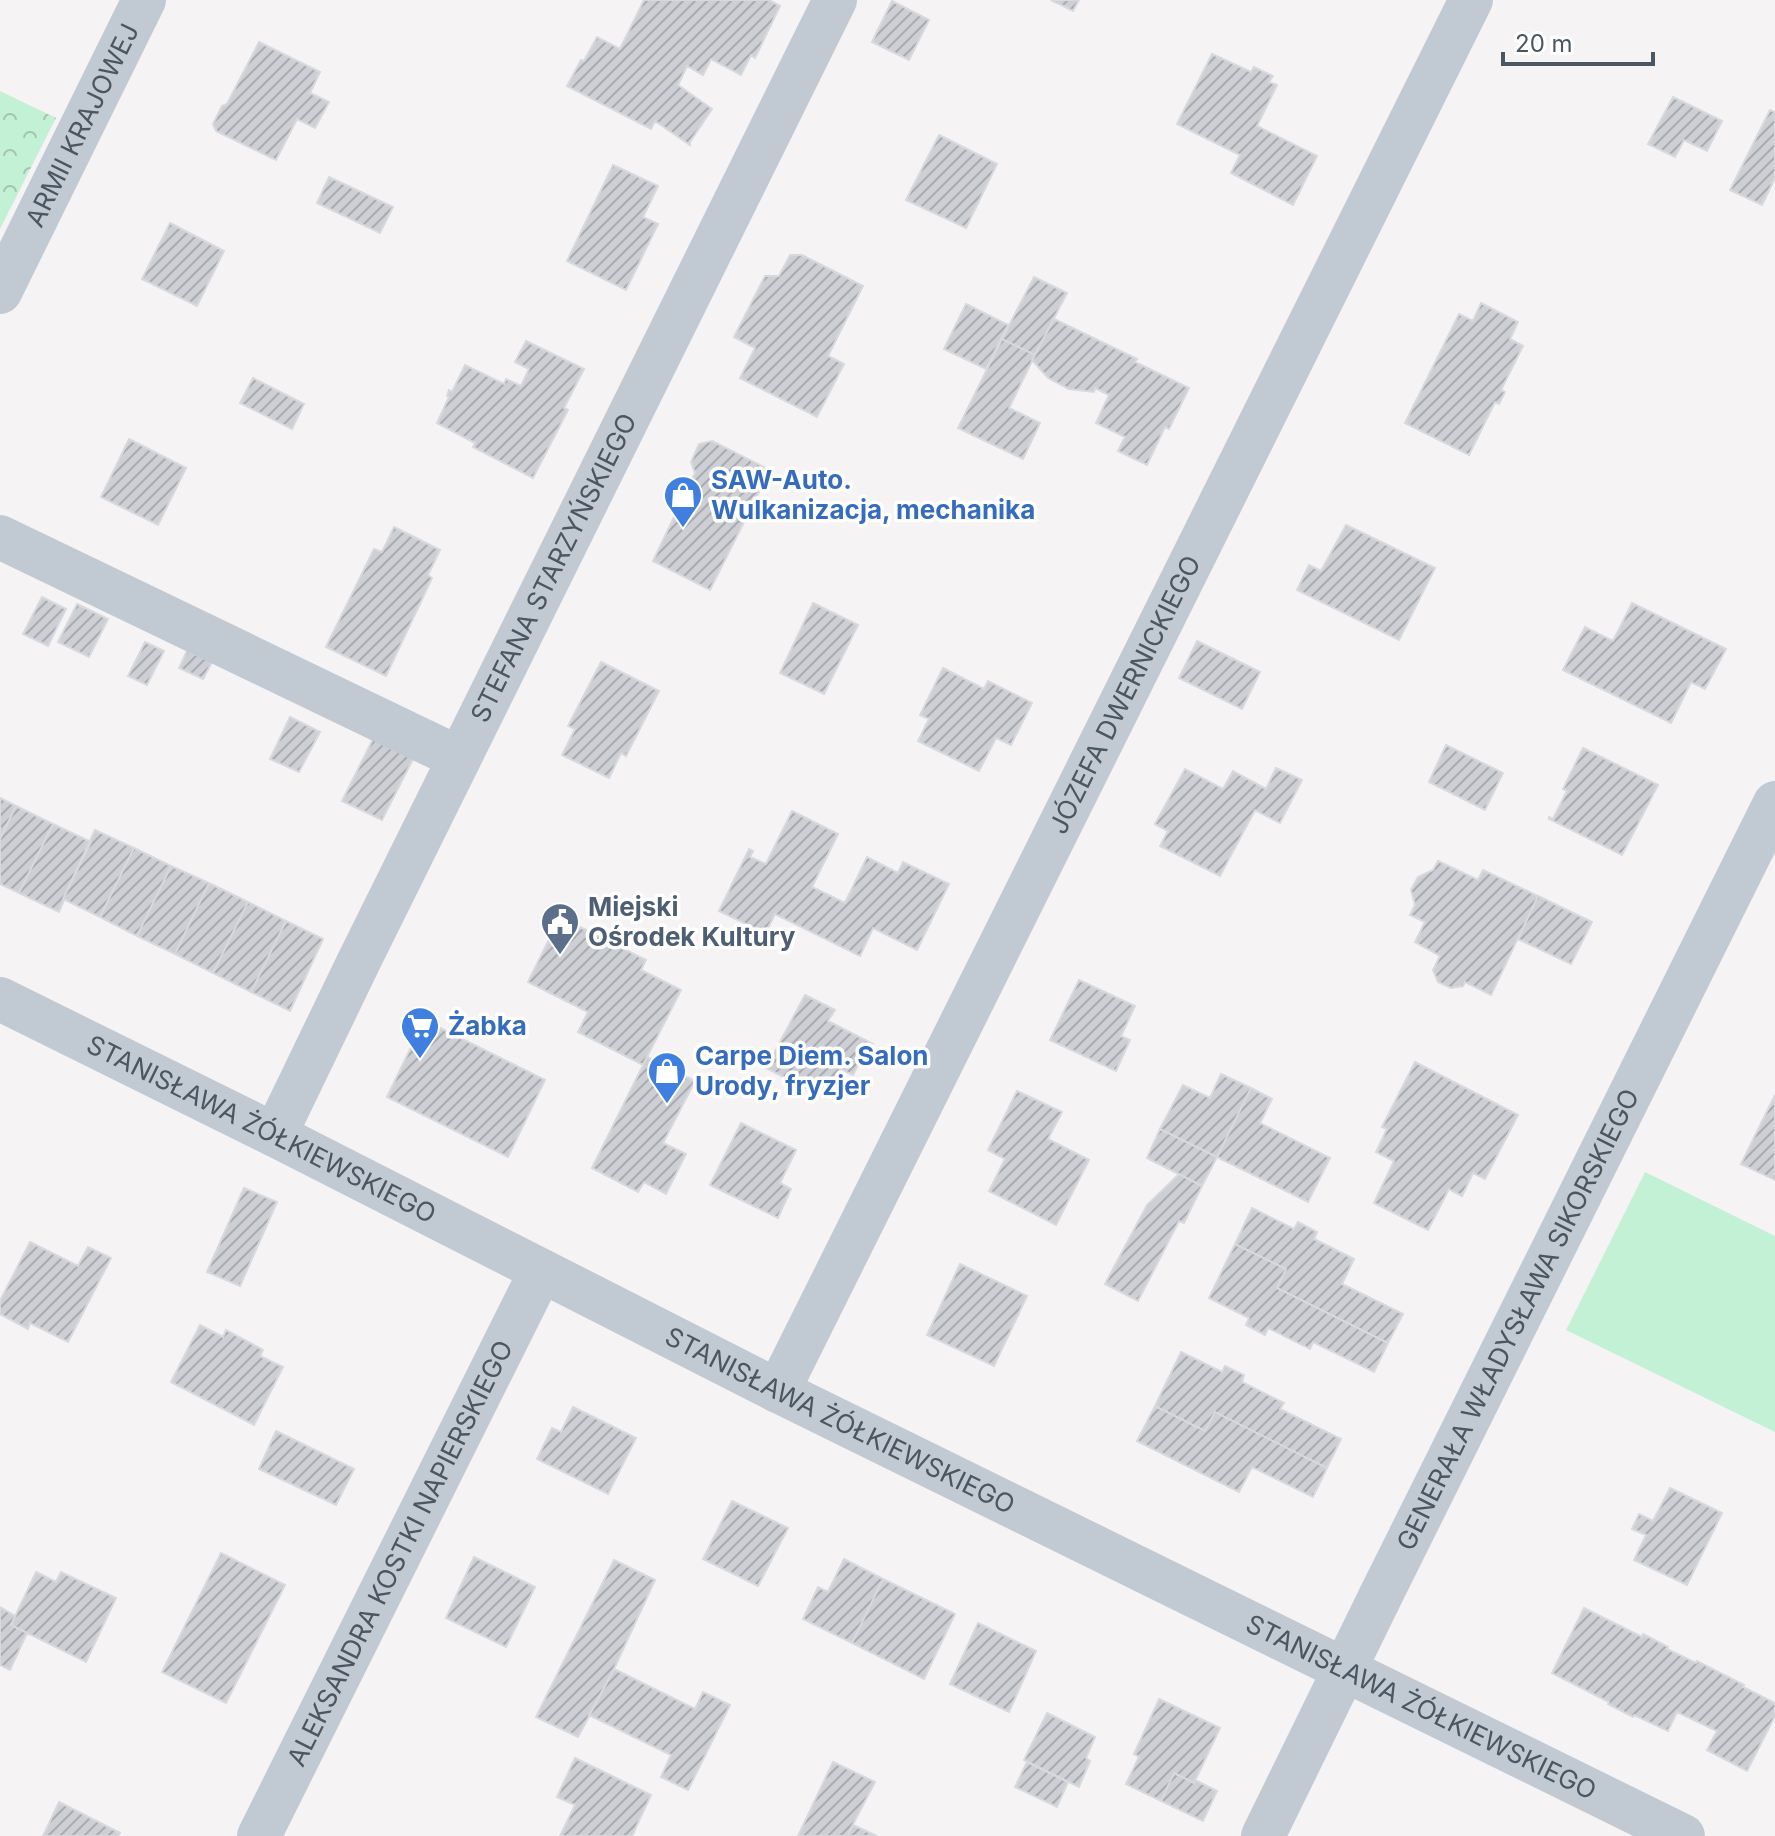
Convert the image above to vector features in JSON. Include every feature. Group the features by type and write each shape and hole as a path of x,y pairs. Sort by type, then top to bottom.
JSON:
{"street":[{"name":"ARMII KRAJOWEJ","path":"0,292 144,0"},
{"name":"STEFANA STARZYŃSKIEGO","path":"275,1135 835,0"},
{"name":"JÓZEFA DWERNICKIEGO","path":"778,1391 1471,0"},
{"path":"0,537 459,758"},
{"name":"GENERAŁA WŁADYSŁAWA SIKORSKIEGO","path":"1263,1836 1775,803"},
{"name":"STANISŁAWA ŻÓŁKIEWSKIEGO","path":"0,999 778,1391 1683,1836"},
{"name":"ALEKSANDRA KOSTKI NAPIERSKIEGO","path":"259,1836 541,1271"}],"green space":[{"path":"0,91 56,118 0,229"},
{"path":"1645,1172 1775,1236 1775,1432 1566,1330"}],"building":[{"path":"644,0 769,0 780,6 755,58 751,55 741,75 711,59 703,75 687,66 678,85 712,109 690,145 655,121 651,129 567,86 597,37 620,49"},
{"path":"1051,0 1079,0 1073,11"},
{"path":"892,1 929,20 909,60 872,42"},
{"path":"259,42 320,72 310,93 329,102 315,128 297,119 276,160 216,131 213,124 222,106 227,104"},
{"path":"1212,54 1251,72 1254,67 1273,76 1269,82 1277,85 1257,126 1317,156 1293,205 1231,173 1240,155 1177,124"},
{"path":"1673,97 1722,121 1707,151 1684,140 1675,157 1648,144"},
{"path":"1770,110 1775,112 1775,178 1762,205 1730,190"},
{"path":"939,135 997,164 966,228 906,200"},
{"path":"613,165 658,186 643,217 658,224 626,290 567,261"},
{"path":"329,177 393,207 380,233 317,203"},
{"path":"170,223 224,251 197,306 142,279"},
{"path":"790,255 802,255 863,286 828,356 844,364 817,417 740,378 755,348 734,337 765,276 779,276"},
{"path":"1034,277 1067,293 1035,355 1002,339"},
{"path":"1481,303 1518,322 1510,339 1523,346 1501,390 1505,392 1499,404 1495,402 1469,455 1405,423 1459,314 1473,321"},
{"path":"966,304 1008,325 986,369 944,349"},
{"path":"1054,319 1189,388 1147,465 1118,451 1125,437 1096,423 1109,395 1095,388 1094,392 1069,389 1048,378 1032,360"},
{"path":"1002,339 1035,355 1009,408 1040,423 1023,459 958,428"},
{"path":"526,341 584,369 564,408 568,410 533,478 473,447 475,443 437,423 449,390 452,392 465,365 504,384 506,379 521,386 529,369 515,362"},
{"path":"253,378 304,404 292,429 240,403"},
{"path":"129,439 186,468 158,525 101,497"},
{"path":"712,441 770,470 710,590 653,561 695,473 691,462 699,444"},
{"path":"1346,525 1435,568 1399,640 1297,590 1309,565 1321,571"},
{"path":"394,527 440,550 428,575 432,578 386,676 326,647 374,549 382,552"},
{"path":"42,597 66,609 48,646 23,634"},
{"path":"813,603 858,625 824,694 780,673"},
{"path":"1632,603 1726,649 1705,689 1691,682 1671,723 1563,670 1585,627 1613,641"},
{"path":"77,604 108,619 89,657 58,642"},
{"path":"1197,641 1260,672 1242,709 1179,678"},
{"path":"145,642 164,651 147,685 128,676"},
{"path":"187,651 212,662 203,679 179,668"},
{"path":"601,662 659,691 626,756 621,753 609,778 562,755 575,729 568,726"},
{"path":"943,668 984,689 988,681 1032,703 1011,745 996,738 979,771 918,741 929,719 920,715"},
{"path":"290,717 320,732 299,772 270,759"},
{"path":"373,739 413,759 382,820 342,801"},
{"path":"1446,745 1503,773 1485,810 1429,782"},
{"path":"1583,748 1658,785 1622,855 1549,819 1553,819 1567,791 1563,789"},
{"path":"1276,768 1302,780 1280,823 1255,810 1220,876 1160,846 1168,831 1155,824 1185,769 1223,789 1233,771 1266,789"},
{"path":"0,798 16,806 0,839"},
{"path":"16,806 53,824 19,893 0,884 0,839"},
{"path":"792,811 838,834 812,887 845,903 867,857 898,873 903,862 949,884 917,950 873,928 860,956 775,914 767,934 719,911 749,849 753,851 750,857 766,864"},
{"path":"53,824 91,842 59,912 19,893"},
{"path":"95,830 134,848 100,917 63,899"},
{"path":"134,848 171,866 137,936 100,917"},
{"path":"1438,861 1478,880 1483,870 1538,896 1491,995 1465,982 1463,986 1451,988 1438,982 1433,970 1440,956 1415,942 1425,922 1410,915 1415,905 1411,890 1418,877 1433,870"},
{"path":"171,866 209,883 175,954 137,936"},
{"path":"209,883 248,902 213,973 175,954"},
{"path":"1538,896 1592,922 1571,964 1518,939"},
{"path":"248,902 286,921 251,992 213,973"},
{"path":"560,917 646,960 641,970 681,990 643,1065 578,1032 588,1012 528,982"},
{"path":"286,921 323,939 290,1011 251,992"},
{"path":"1079,980 1135,1006 1121,1036 1130,1040 1116,1071 1050,1040"},
{"path":"805,995 835,1010 828,1021 873,1044 868,1045 853,1075 840,1069 825,1098 766,1068"},
{"path":"424,1020 545,1080 508,1157 387,1097"},
{"path":"647,1057 695,1081 663,1143 686,1154 666,1194 644,1182 638,1192 592,1168"},
{"path":"1415,1062 1518,1115 1485,1179 1473,1173 1462,1196 1449,1189 1428,1230 1374,1203 1394,1161 1376,1152 1387,1129 1382,1127"},
{"path":"1221,1074 1251,1088 1217,1157 1160,1129 1183,1085 1210,1098"},
{"path":"1251,1088 1272,1099 1260,1123 1330,1158 1308,1202 1217,1157"},
{"path":"1017,1091 1062,1112 1048,1139 1089,1160 1056,1225 989,1191 1005,1159 988,1150"},
{"path":"1775,1095 1775,1180 1741,1164"},
{"path":"741,1123 796,1150 780,1183 791,1189 778,1218 710,1185"},
{"path":"1160,1129 1217,1157 1202,1186 1147,1158"},
{"path":"1179,1174 1202,1186 1184,1223 1179,1221 1138,1301 1105,1284 1147,1205"},
{"path":"244,1188 277,1202 240,1286 207,1272"},
{"path":"1252,1208 1294,1229 1298,1222 1317,1232 1314,1239 1354,1259 1342,1284 1403,1314 1388,1343 1277,1288 1286,1269 1235,1244"},
{"path":"30,1242 78,1266 88,1247 111,1258 68,1342 30,1323 28,1329 0,1314 0,1301"},
{"path":"1235,1244 1286,1269 1277,1288 1388,1343 1374,1372 1313,1342 1310,1349 1268,1328 1265,1335 1246,1325 1249,1318 1209,1298"},
{"path":"960,1264 1027,1296 994,1366 927,1335"},
{"path":"200,1325 223,1337 226,1330 263,1350 260,1356 283,1367 254,1425 171,1382"},
{"path":"1181,1352 1222,1372 1225,1366 1244,1375 1242,1382 1284,1403 1280,1409 1341,1439 1327,1468 1215,1412 1205,1431 1155,1406"},
{"path":"1155,1406 1205,1431 1215,1412 1327,1468 1313,1497 1252,1467 1239,1492 1137,1441"},
{"path":"573,1407 636,1438 608,1494 537,1459 552,1428 561,1432"},
{"path":"276,1431 354,1469 336,1505 259,1469"},
{"path":"1670,1488 1722,1513 1687,1585 1634,1560 1646,1535 1632,1529 1639,1514 1653,1521"},
{"path":"732,1501 788,1528 758,1586 703,1559"},
{"path":"221,1553 285,1585 226,1703 162,1672"},
{"path":"474,1557 535,1587 506,1647 446,1618"},
{"path":"844,1559 883,1579 852,1643 803,1619 818,1587 828,1592"},
{"path":"614,1560 655,1580 578,1737 536,1717"},
{"path":"36,1572 56,1582 61,1572 116,1598 86,1662 11,1625"},
{"path":"883,1579 955,1614 924,1679 852,1643"},
{"path":"0,1607 15,1616 11,1625 27,1633 10,1670 0,1665"},
{"path":"1584,1608 1642,1637 1643,1634 1775,1703 1775,1716 1747,1771 1707,1750 1717,1731 1677,1712 1668,1731 1633,1717 1552,1673"},
{"path":"978,1623 1036,1651 1009,1712 950,1684"},
{"path":"614,1669 695,1709 703,1692 730,1705 688,1790 661,1777 671,1755 589,1715"},
{"path":"1159,1699 1220,1728 1194,1783 1174,1773 1161,1801 1126,1784 1139,1757 1134,1754"},
{"path":"1047,1713 1095,1737 1086,1758 1090,1761 1079,1787 1024,1760"},
{"path":"575,1758 651,1795 632,1836 560,1836 575,1805 557,1797"},
{"path":"833,1762 875,1782 847,1836 798,1836"},
{"path":"1027,1762 1068,1782 1057,1807 1015,1787"},
{"path":"1174,1773 1217,1791 1203,1821 1161,1801"},
{"path":"59,1802 120,1833 118,1836 43,1836"},
{"path":"853,1825 877,1836 847,1836"}],"place":[{"name":"SAW-Auto. Wulkanizacja, mechanika","path":"683,529"},
{"name":"Miejski Ośrodek Kultury","path":"560,956"},
{"name":"Żabka","path":"420,1060"},
{"name":"Carpe Diem. Salon Urody, fryzjer","path":"667,1105"}]}
